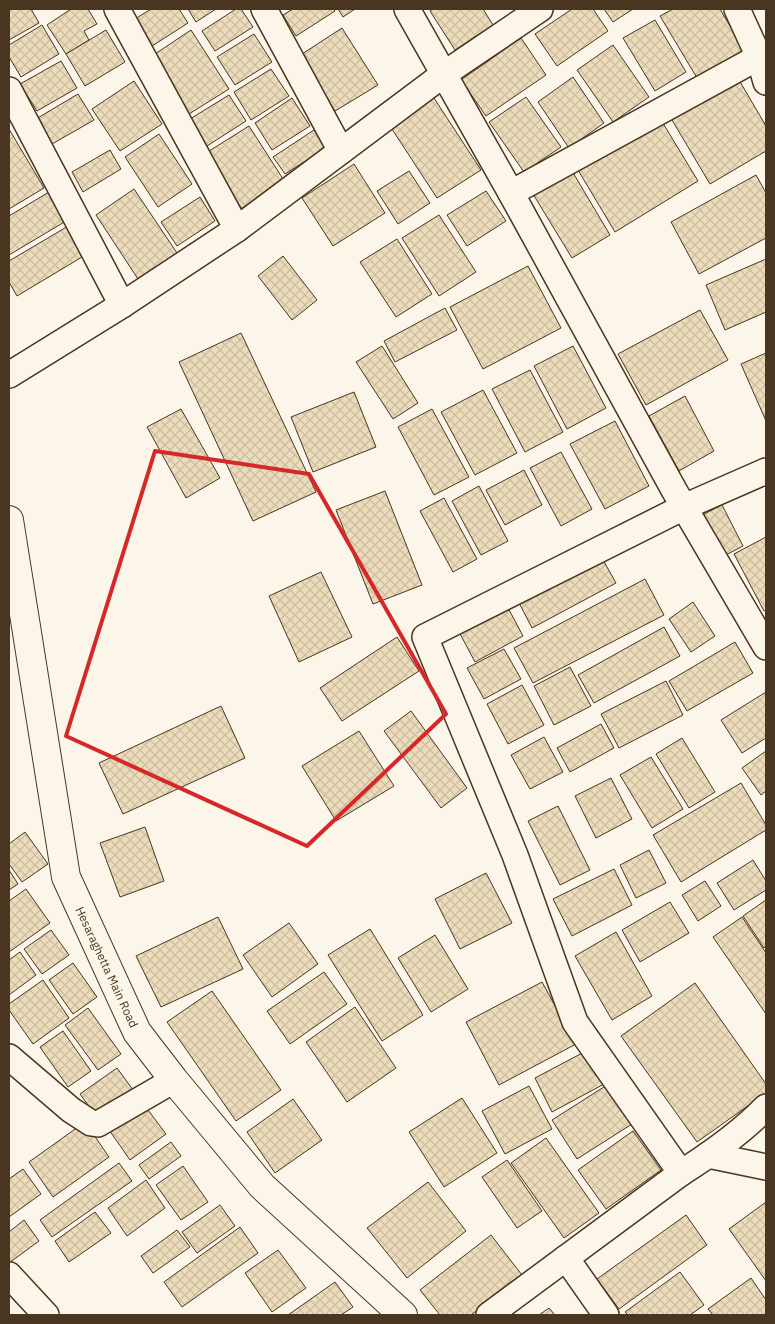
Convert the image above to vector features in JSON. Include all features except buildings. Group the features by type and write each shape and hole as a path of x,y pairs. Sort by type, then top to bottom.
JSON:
{"main road":[{"name":"Hesaraghetta Main Road","path":"9,520 66,877 137,1032 174,1080 262,1186 403,1315"}],"street":[{"path":"117,9 237,229"},
{"path":"264,9 341,151"},
{"path":"408,9 684,507 766,647"},
{"path":"9,375 122,305 237,229 444,74 540,9"},
{"path":"736,9 759,57 766,82"},
{"path":"511,193 759,57"},
{"path":"9,90 122,305"},
{"path":"681,1174 575,1022 515,855 425,637 684,507 766,471"},
{"path":"9,1057 71,1110 91,1123 98,1124 174,1080"},
{"path":"489,1315 708,1155 766,1107"},
{"path":"708,1155 766,1167"},
{"path":"566,1258 606,1315"},
{"path":"9,1275 46,1315"}],"highlighted area":[{"path":"155,451 309,474 446,714 307,846 66,736"}]}
